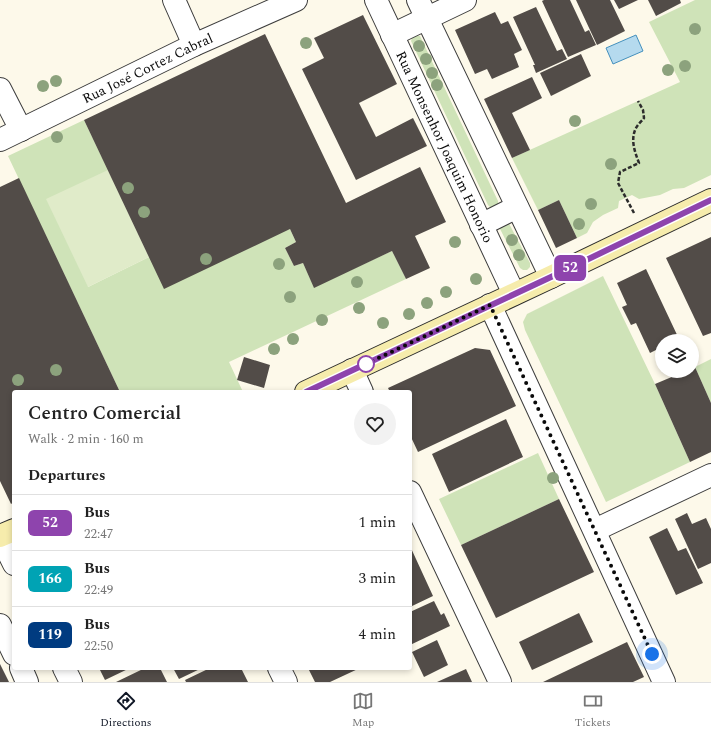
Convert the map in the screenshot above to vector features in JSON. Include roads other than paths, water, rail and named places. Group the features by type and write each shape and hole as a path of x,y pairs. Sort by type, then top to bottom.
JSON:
{"main road":[{"path":"310,390 711,200"},
{"path":"0,536 12,531"}],"street":[{"path":"174,0 194,45"},
{"name":"Rua José Cortez Cabral","path":"0,140 194,45 296,0"},
{"name":"Rua Monsenhor Joaquim Honorio","path":"376,0 514,294"},
{"path":"392,35 422,9 465,0"},
{"path":"422,9 551,277"},
{"path":"0,89 21,130"},
{"path":"481,225 517,207"},
{"path":"490,305 664,682"},
{"path":"352,370 361,390"},
{"path":"595,530 711,475"},
{"path":"412,496 500,682"},
{"path":"0,536 12,560"},
{"path":"6,628 12,648"},
{"path":"22,670 27,682"},
{"path":"65,670 71,682"},
{"path":"280,670 286,682"}],"water":[{"path":"636,35 643,51 613,64 606,48"}]}
